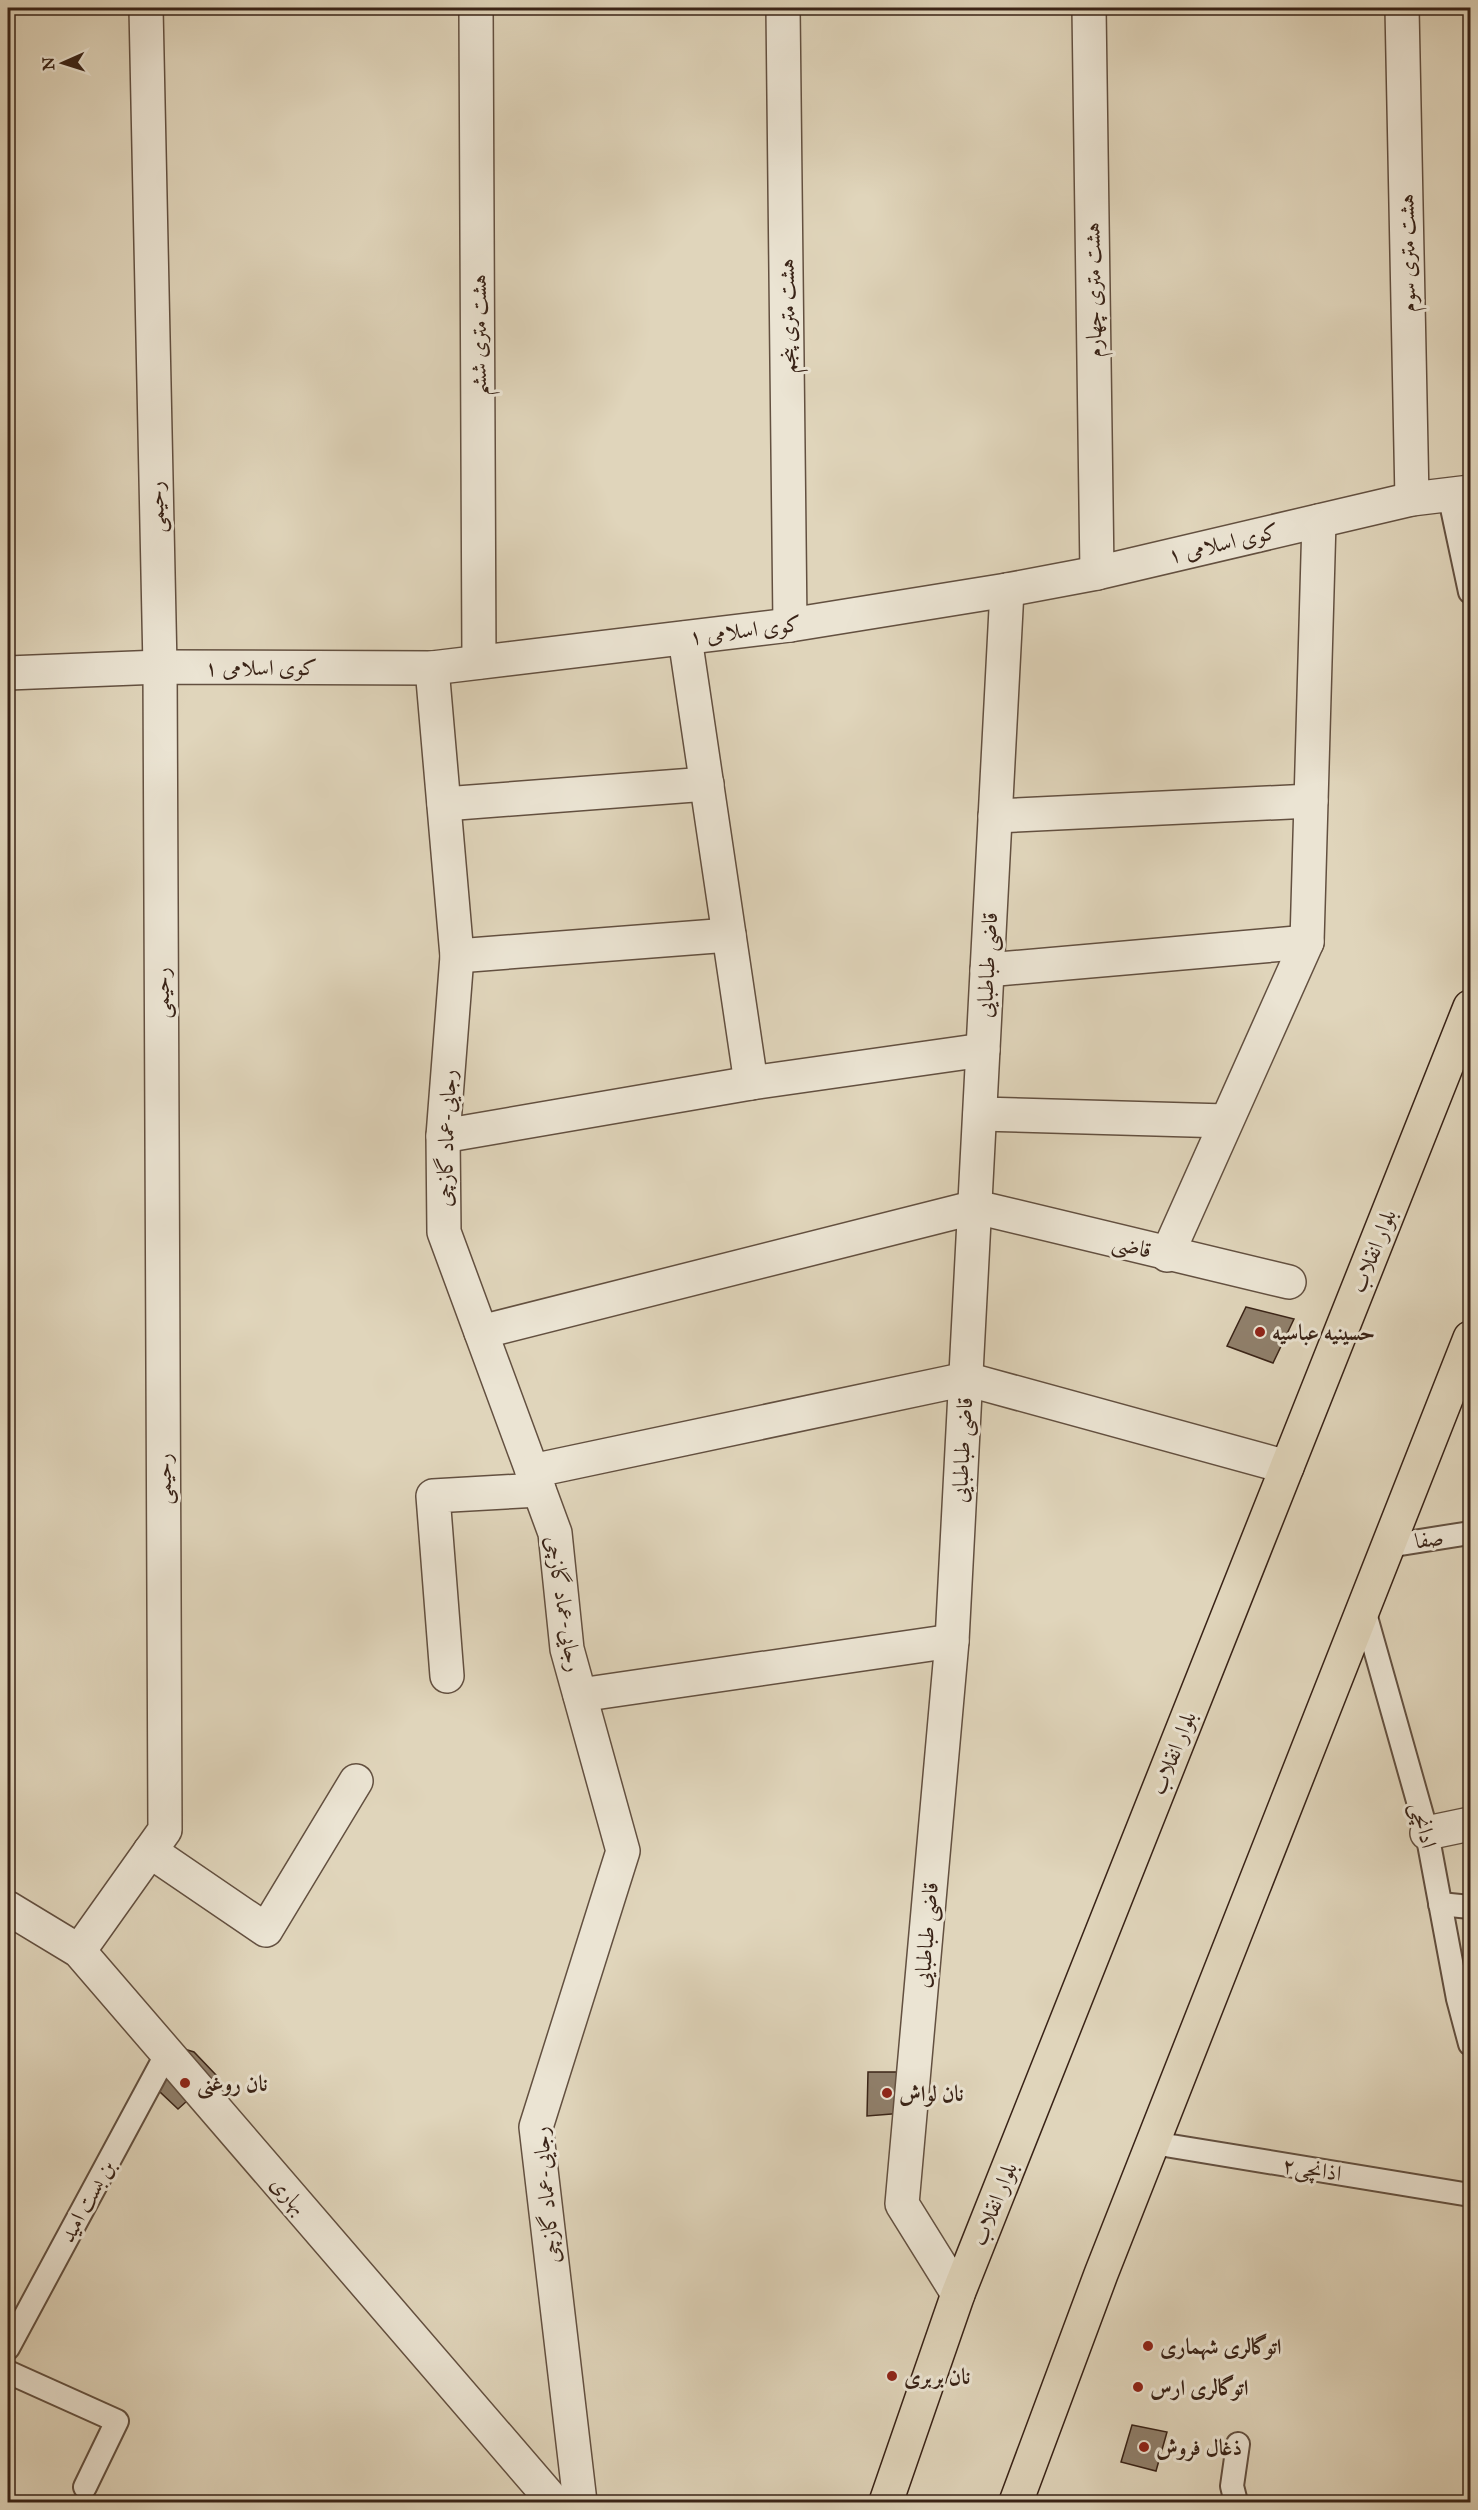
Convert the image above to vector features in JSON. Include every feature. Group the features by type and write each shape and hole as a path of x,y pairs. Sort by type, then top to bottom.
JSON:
{"main road":[{"name":"بلوار انقلاب","path":"886,2502 958,2294 1470,1007"},
{"path":"1016,2502 1153,2143 1365,1610 1470,1338"}],"street":[{"name":"رحیمی","path":"79,1951 165,1830 159,667 146,8"},
{"name":"هشت متری ششم","path":"476,8 479,662"},
{"name":"هشت متری پنجم","path":"783,8 790,625"},
{"name":"هشت متری چهارم","path":"1089,8 1097,573"},
{"name":"هشت متری سوم","path":"1402,8 1412,499"},
{"name":"کوی اسلامی ۱","path":"8,674 159,667 432,668 790,625 1097,573 1412,499 1460,493"},
{"path":"1167,1255 1307,942 1319,521"},
{"name":"قاضی طباطبایی","path":"958,2294 902,2204 952,1641 1007,590"},
{"path":"685,638 751,1083"},
{"name":"رجایی-عماد گازچی","path":"432,668 457,956 443,1136 444,1232 555,1533 567,1649 623,1851 536,2127 580,2502"},
{"path":"444,804 707,784"},
{"path":"995,816 1311,801"},
{"path":"457,956 729,935"},
{"path":"987,970 1307,942"},
{"path":"443,1136 751,1083 982,1050"},
{"path":"980,1114 1226,1121"},
{"path":"481,1332 976,1207"},
{"name":"قاضی","path":"976,1207 1167,1255 1289,1282"},
{"path":"447,1676 433,1496 536,1481 966,1379 1287,1467"},
{"path":"580,1695 952,1641"},
{"path":"150,1851 266,1929 356,1781"},
{"path":"1428,1833 1470,1824"},
{"name":"بهاری","path":"8,1908 79,1951 554,2502"}],"lane":[{"path":"1460,493 1470,592"},
{"name":"صفا","path":"1388,1546 1470,1533"},
{"name":"ادانچی","path":"1365,1610 1428,1833 1458,1999 1470,2044"},
{"path":"1440,1904 1470,1907"},
{"name":"بن بست امید","path":"8,2348 167,2054"},
{"name":"اذانچی۲","path":"1153,2143 1470,2195"},
{"path":"8,2372 117,2421 85,2487"},
{"path":"1236,2502 1232,2486 1238,2444"}],"building":[{"name":"حسینیه عباسیه","path":"1246,1307 1294,1319 1273,1363 1227,1346"},
{"name":"نان روغنی","path":"181,2048 194,2052 216,2075 178,2109 159,2091"},
{"name":"نان لواش","path":"868,2072 907,2072 904,2113 867,2116"},
{"name":"ذغال فروش","path":"1132,2425 1167,2432 1156,2471 1121,2462"}],"place":[{"name":"حسینیه عباسیه","path":"1260,1332"},
{"name":"نان روغنی","path":"185,2083"},
{"name":"نان لواش","path":"887,2093"},
{"name":"اتوگالری شهماری","path":"1148,2346"},
{"name":"نان بربری","path":"892,2376"},
{"name":"اتوگالری ارس","path":"1138,2387"},
{"name":"ذغال فروش","path":"1144,2447"}]}
